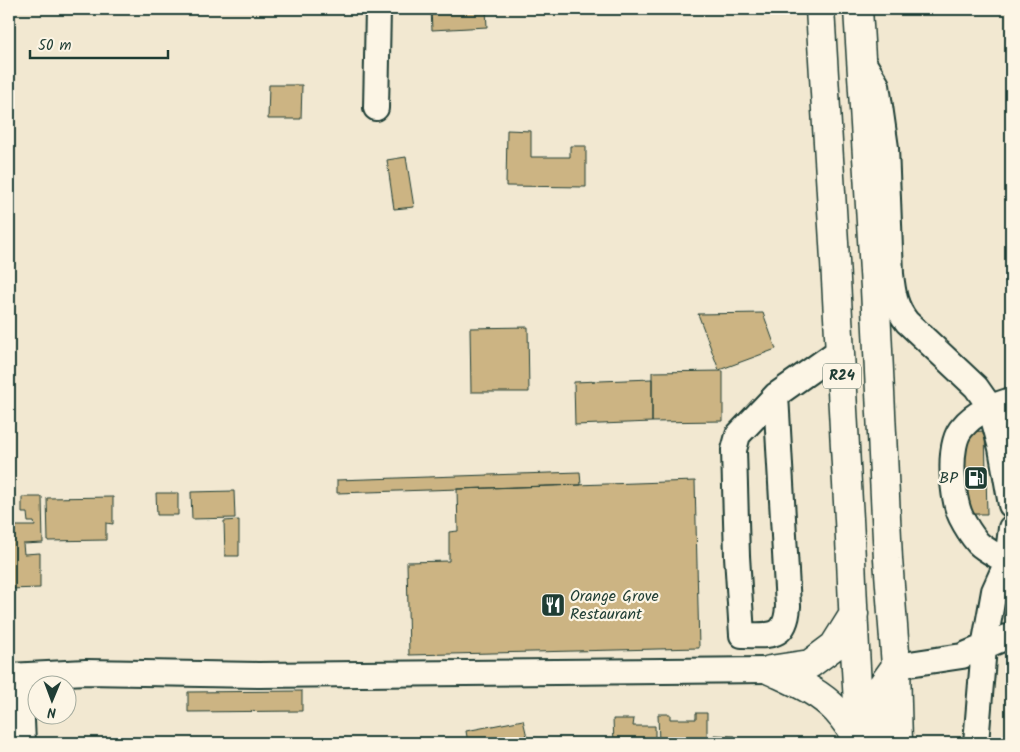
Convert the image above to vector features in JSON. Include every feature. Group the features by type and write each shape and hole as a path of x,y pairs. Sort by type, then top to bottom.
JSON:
{"main road":[{"name":"R24","path":"820,9 854,614 856,688 861,743"},
{"name":"R24","path":"858,9 875,288 888,559 896,666 898,743"},
{"path":"770,670 810,664 834,646 854,614"},
{"path":"878,743 877,693 896,666"},
{"path":"770,670 809,689 824,699 842,717 861,743"}],"street":[{"path":"376,108 378,9"},
{"path":"862,60 877,86 886,148 891,274 899,312 907,322 976,387 1000,403"},
{"path":"741,670 742,635 737,556 734,450 738,435 776,396 840,350"},
{"path":"742,635 777,633 783,628 787,620 788,606 776,396"},
{"path":"1000,403 1001,448 1011,505"},
{"path":"1000,403 978,412 960,429 953,450 953,489 961,517 979,544 1009,562"},
{"path":"979,742 984,648 994,592 1009,562 1011,528"},
{"path":"896,666 962,656 1011,637"},
{"path":"23,743 15,676 86,672 258,675 770,670"}],"building":[{"path":"431,9 486,9 487,27 432,30"},
{"path":"269,85 302,85 301,119 268,119"},
{"path":"507,130 531,131 531,157 570,157 570,146 586,146 586,187 506,186"},
{"path":"406,157 414,207 394,209 387,160"},
{"path":"763,313 776,349 719,370 698,314"},
{"path":"528,327 529,392 471,392 470,328"},
{"path":"723,371 723,421 652,422 652,372"},
{"path":"652,379 652,422 575,425 574,382"},
{"path":"985,431 987,514 965,514 963,432"},
{"path":"580,472 581,485 337,493 337,480"},
{"name":"Orange Grove Restaurant","path":"695,481 699,648 409,655 407,562 449,561 449,532 458,531 457,489"},
{"path":"234,491 235,518 192,519 191,492"},
{"path":"156,493 178,493 178,515 157,515"},
{"path":"22,497 42,497 43,543 23,544 24,554 40,553 40,588 9,589 9,526 35,526 34,522 28,522 27,513 22,513"},
{"path":"113,497 113,524 106,523 106,540 48,541 47,498"},
{"path":"239,520 239,556 225,556 224,521"},
{"path":"302,691 302,711 188,712 188,692"},
{"path":"696,713 707,713 707,743 659,743 658,714 670,714 670,719 696,719"},
{"path":"613,719 634,719 633,726 655,726 655,743 614,743"},
{"path":"523,720 528,741 517,743 468,743 466,731"},
{"path":"714,735 735,736 735,743 713,743"}],"place":[{"name":"BP","path":"976,478"},
{"name":"Orange Grove Restaurant","path":"553,605"}]}
